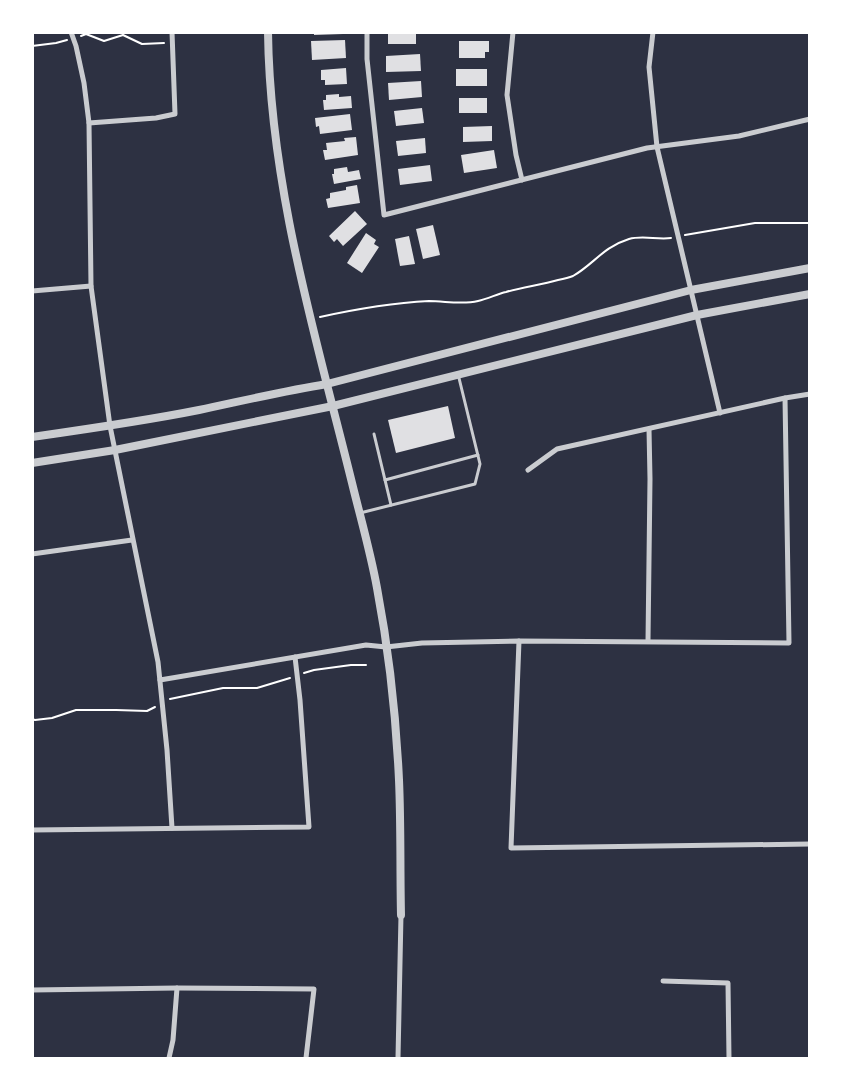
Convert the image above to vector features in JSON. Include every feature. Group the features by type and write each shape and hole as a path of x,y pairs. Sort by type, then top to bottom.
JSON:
{"street":[{"path":"89,123 156,118 175,114 172,32"},
{"path":"268,32 273,114 281,176 295,254 377,588 392,689 399,774 401,915 398,1058"},
{"path":"367,32 367,59 384,215 647,148 739,136 810,119"},
{"path":"513,32 507,95 516,155 522,180"},
{"path":"653,32 649,67 657,147 720,413"},
{"path":"72,35 84,83 89,123 91,286 110,426 158,662 168,750 172,828"},
{"path":"32,436 110,426 327,384 691,290 810,268"},
{"path":"32,291 91,286"},
{"path":"32,463 115,450 333,406 697,315 810,294"},
{"path":"528,470 557,449 810,394"},
{"path":"160,680 366,645 386,647 422,642 519,641 789,643 785,398"},
{"path":"648,641 649,429"},
{"path":"32,554 132,540"},
{"path":"519,641 511,848 810,844"},
{"path":"32,830 309,827 300,700 294,657"},
{"path":"663,981 728,983 728,1058"},
{"path":"169,1058 173,1040 177,988"},
{"path":"32,990 314,989 306,1058"}],"lane":[{"path":"360,513 475,484 480,464 458,374"},
{"path":"374,434 392,505"},
{"path":"385,480 478,454"}],"path":[{"path":"32,46 56,43 72,35 86,34 104,41 123,35 142,44 172,42"},
{"path":"310,319 352,310 430,301 469,303 479,301 504,292 571,277 615,244 642,237 661,239 755,223 810,223"},
{"path":"32,719 52,718 76,710 147,711 172,698 223,688 257,688 314,670 366,665"}],"building":[{"path":"314,32 343,32 343,34 314,35"},
{"path":"388,32 416,32 416,44 388,44"},
{"path":"345,40 346,58 312,60 311,41"},
{"path":"459,41 489,41 489,52 485,52 485,58 459,58"},
{"path":"420,54 421,71 386,72 386,56"},
{"path":"346,68 347,84 325,85 325,80 321,80 321,70"},
{"path":"456,69 487,69 487,86 456,86"},
{"path":"421,81 422,97 389,100 388,83"},
{"path":"339,94 339,97 351,96 352,108 324,110 323,100 326,100 326,95"},
{"path":"459,98 487,98 487,113 459,113"},
{"path":"422,108 424,123 396,126 394,111"},
{"path":"350,114 352,130 320,134 319,126 316,127 315,118"},
{"path":"492,126 492,141 463,142 463,127"},
{"path":"356,137 358,155 325,160 323,150 327,150 326,143 345,141 344,138"},
{"path":"425,138 426,153 398,156 396,141"},
{"path":"494,150 497,168 464,173 461,155"},
{"path":"430,165 432,181 400,185 398,169"},
{"path":"347,167 348,172 359,170 361,179 334,184 332,174 334,174 334,169"},
{"path":"357,185 360,203 328,208 326,199 330,198 330,193 346,190 346,187"},
{"path":"355,211 367,224 343,246 337,239 334,242 329,236"},
{"path":"433,225 440,255 423,259 416,229"},
{"path":"366,233 376,240 374,244 379,247 362,273 347,263"},
{"path":"409,236 415,264 400,266 395,239"},
{"path":"448,406 455,438 396,453 388,420"}]}
